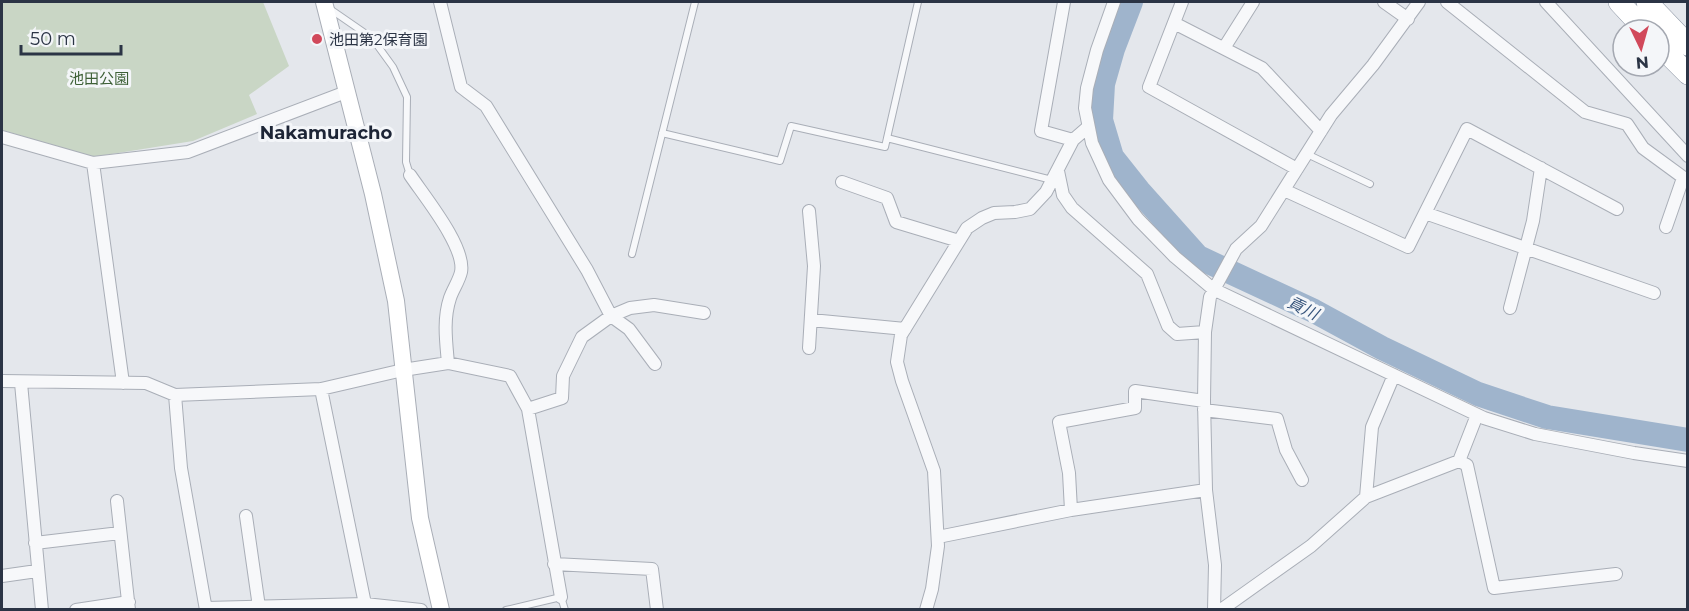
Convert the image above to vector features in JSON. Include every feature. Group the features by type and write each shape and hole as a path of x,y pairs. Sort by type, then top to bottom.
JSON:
{"highway":[{"path":"1619,2 1634,18"},
{"path":"1647,2 1688,45"},
{"path":"1671,57 1688,74"}],"street":[{"path":"440,2 461,87 486,106 587,270 611,316 629,329 655,364"},
{"path":"1064,2 1041,131 1073,140"},
{"path":"1114,2 1097,50 1087,88 1085,108 1088,127 1108,180 1138,219 1175,257 1215,286 1477,415 1535,434 1688,461"},
{"path":"1182,2 1149,87 1297,169"},
{"path":"1224,48 1252,2"},
{"path":"1384,2 1408,19"},
{"path":"1214,609 1215,565 1206,490 1204,405 1205,332 1210,297 1236,249 1261,226 1331,115 1419,2"},
{"path":"1447,2 1585,112 1627,124 1643,148 1685,180 1666,227"},
{"path":"1546,2 1688,156"},
{"path":"324,3 373,194 396,301 420,518 441,609"},
{"path":"1174,23 1262,68 1322,131"},
{"path":"2,137 93,163 188,152 346,92"},
{"path":"926,609 932,589 938,537 934,471 897,362 901,335 967,228 994,213 1015,212 1030,208 1046,192 1073,140 1088,127"},
{"path":"1284,190 1408,247 1467,129 1617,209"},
{"path":"93,163 123,383"},
{"path":"1510,308 1533,221 1541,168"},
{"path":"410,175 445,226 460,260 462,271 450,298 446,319 448,363"},
{"path":"1055,176 1062,195 1072,208 1147,274 1168,326 1178,334 1205,332"},
{"path":"842,182 887,198 896,222 959,241"},
{"path":"809,211 814,266 809,348"},
{"path":"1425,213 1654,293"},
{"path":"528,409 562,398 563,376 582,338 611,316 630,308 654,305 704,313"},
{"path":"811,320 905,329"},
{"path":"2,381 146,383 175,395 321,389 403,370 448,363 510,376 528,409 561,597"},
{"path":"1366,497 1372,427 1394,375"},
{"path":"21,383 42,609"},
{"path":"321,389 365,604"},
{"path":"1071,510 1069,473 1059,422 1136,408 1135,392 1277,419 1286,450 1302,480"},
{"path":"175,395 181,468 206,609 365,604 421,609"},
{"path":"1221,609 1311,546 1366,497 1459,460 1477,415"},
{"path":"1459,460 1467,465 1494,588 1616,574"},
{"path":"938,537 1071,510 1206,490"},
{"path":"76,609 129,606 117,501"},
{"path":"246,516 259,607"},
{"path":"35,543 120,532"},
{"path":"554,564 652,568 657,609"},
{"path":"2,576 37,571"}],"lane":[{"path":"632,254 695,2"},
{"path":"662,133 780,162 791,126 885,147 918,2"},
{"path":"324,3 372,38 393,67 407,97 406,162 410,175"},
{"path":"888,138 1055,176"},
{"path":"1307,154 1370,184"},
{"path":"506,609 561,597 565,609"}],"green space":[{"name":"池田公園","path":"2,2 263,2 289,66 249,95 257,114 193,141 93,157 2,130"}],"waterway":[{"name":"貢川","path":"1131,2 1113,49 1103,84 1101,120 1112,157 1198,257 1314,311 1382,348 1478,394 1547,417 1688,440"}],"place":[{"name":"池田第2保育園","path":"317,39"}],"district":[{"name":"Nakamuracho","path":"326,133"}]}
